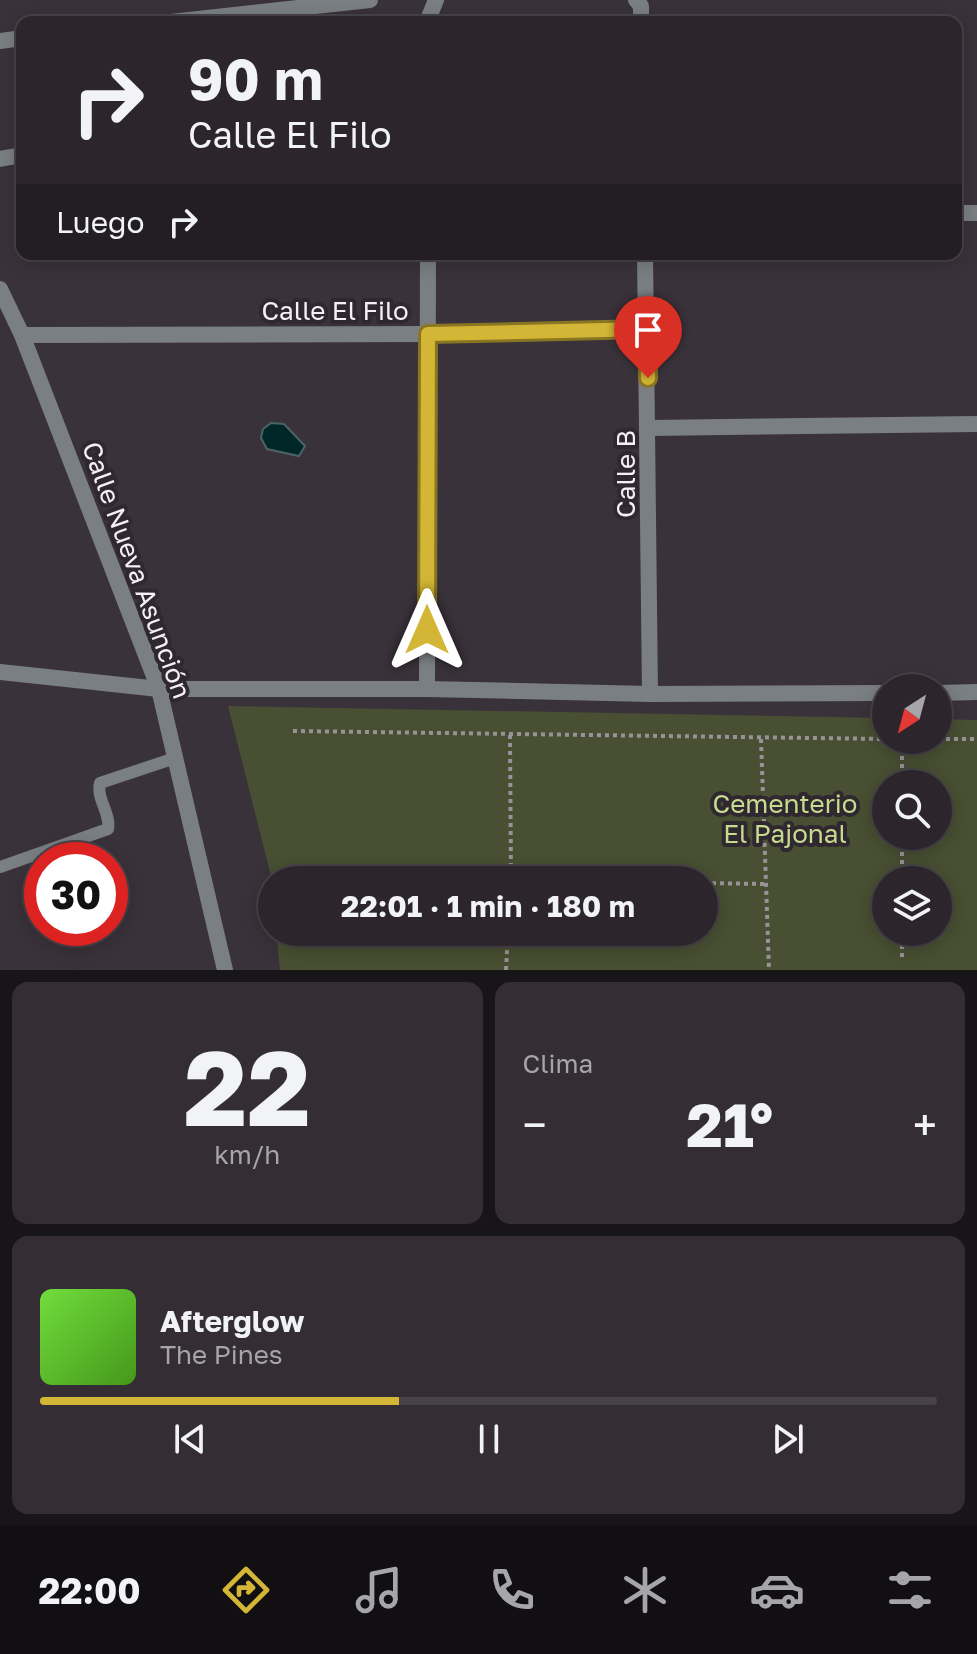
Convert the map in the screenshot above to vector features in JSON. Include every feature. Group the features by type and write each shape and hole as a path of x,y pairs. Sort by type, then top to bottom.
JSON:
{"street":[{"path":"225,16 370,0"},
{"path":"427,689 428,260"},
{"name":"Calle B","path":"645,260 650,694"},
{"name":"Calle Nueva Asunción","path":"0,289 22,335 159,689 225,970"},
{"name":"Calle El Filo","path":"22,335 428,334 647,329"},
{"path":"649,428 977,424"},
{"path":"0,672 159,689 872,693"},
{"path":"952,693 977,692"}],"lane":[{"path":"0,867 108,829 100,783 175,758"}],"path":[{"path":"293,731 872,739"},
{"path":"510,735 511,866"},
{"path":"761,739 769,970"},
{"path":"952,739 977,739"},
{"path":"718,883 766,884"},
{"path":"506,970 507,946"},
{"path":"902,946 902,957"}],"green space":[{"name":"Cementerio El Pajonal","path":"228,706 872,718 872,754 952,754 952,719 977,720 977,970 280,970 277,946 718,946 718,866 268,866"}],"shaded area":[{"path":"271,423 284,424 305,446 299,456 267,449 261,438 263,429"}],"route":[{"path":"427,630 428,334 647,329 648,378"}]}
